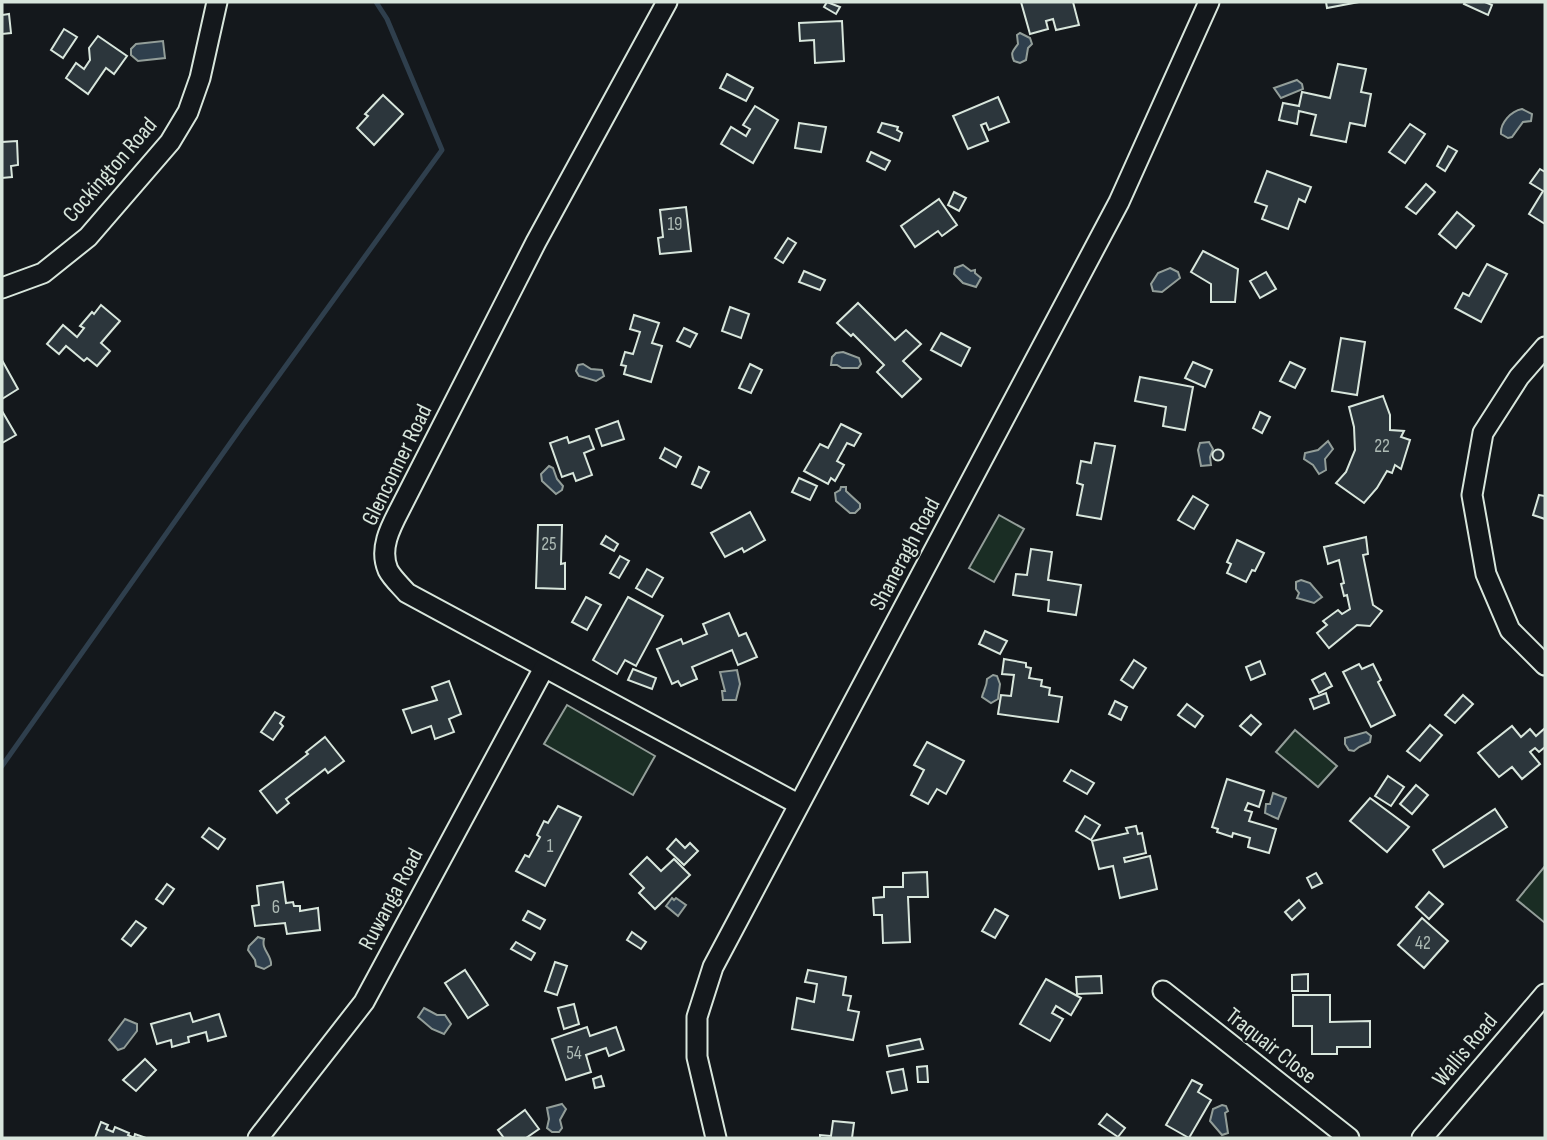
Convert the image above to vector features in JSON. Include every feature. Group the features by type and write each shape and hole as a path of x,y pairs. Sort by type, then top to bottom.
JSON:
{"street":[{"name":"Cockington Road","path":"2,288 43,272 88,237 170,142 188,112 200,78 218,2"},
{"name":"Glenconner Road","path":"667,2 536,242 400,509 384,551 388,571 407,593 798,804"},
{"name":"Shaneragh Road","path":"716,1138 697,1056 696,1017 713,967 1119,202 1209,2"},
{"path":"1545,347 1519,377 1483,433 1472,495 1486,574 1510,630 1545,666"},
{"name":"Ruwanga Road","path":"258,1138 364,1002 544,668"},
{"name":"Traquair Close","path":"1163,991 1349,1138"},
{"name":"Wallis Road","path":"1422,1138 1545,994"}],"green space":[{"path":"999,515 1024,529 994,582 969,568"},
{"path":"567,705 655,756 633,795 544,744"},
{"path":"1295,730 1337,766 1318,787 1276,752"},
{"path":"1545,866 1545,923 1517,900"}],"water":[{"path":"1020,33 1030,38 1032,44 1028,48 1026,60 1020,63 1014,61 1012,54"},
{"path":"163,41 165,58 138,61 131,55 131,49 136,44"},
{"path":"1297,80 1303,89 1281,98 1274,88"},
{"path":"1522,109 1532,114 1531,121 1523,122 1512,137 1501,134 1507,118"},
{"path":"963,265 971,271 975,270 981,278 976,287 963,283 954,274 955,268"},
{"path":"1170,268 1178,272 1180,278 1162,292 1153,291 1151,284 1158,273"},
{"path":"843,352 859,358 861,364 858,368 831,365 832,357"},
{"path":"578,365 602,370 604,376 596,381 579,376 576,371"},
{"path":"1328,441 1333,449 1325,459 1326,470 1319,474 1313,465 1304,459 1305,453 1318,450"},
{"path":"1209,442 1213,449 1211,465 1201,466 1198,450 1200,443"},
{"path":"549,466 553,468 563,486 556,494 542,481 541,474"},
{"path":"841,487 846,487 846,491 860,504 855,513 850,513 836,501 835,493"},
{"path":"1301,580 1310,583 1322,597 1314,603 1297,598 1299,593 1296,582"},
{"path":"737,670 740,684 736,700 723,700 722,691 725,691 720,672"},
{"path":"993,675 997,676 1000,684 998,699 991,703 982,697 987,679"},
{"path":"1366,732 1371,736 1370,742 1354,751 1349,750 1345,738"},
{"path":"1273,793 1286,798 1278,819 1265,813 1266,804 1270,804"},
{"path":"672,898 686,905 678,916 666,906"},
{"path":"258,937 264,939 264,946 271,961 271,965 264,969 256,966 248,950"},
{"path":"424,1008 437,1015 445,1015 451,1024 444,1034 432,1029 418,1017"},
{"path":"125,1019 137,1024 137,1031 124,1048 118,1050 109,1040"},
{"path":"562,1104 566,1109 560,1120 562,1128 559,1132 552,1132 547,1128 547,1108"},
{"path":"1226,1106 1228,1111 1225,1113 1228,1133 1222,1135 1210,1121 1213,1109"}],"building":[{"path":"827,2 840,7 836,14 824,7"},
{"path":"1021,2 1073,2 1079,25 1056,30 1053,19 1046,21 1048,29 1030,34"},
{"path":"1326,2 1359,2 1327,8"},
{"path":"1485,2 1492,5 1488,15 1464,4"},
{"path":"9,14 11,33 2,34 2,15"},
{"path":"842,21 844,61 815,63 814,40 800,41 799,23"},
{"path":"64,29 77,37 63,58 51,50"},
{"path":"98,36 127,56 114,74 106,68 88,94 66,78 76,63 84,69 90,60 89,48"},
{"path":"1338,64 1366,69 1361,92 1371,94 1365,126 1350,123 1346,142 1311,135 1316,115 1299,111 1297,124 1279,120 1283,103 1299,106 1302,92 1330,98"},
{"path":"727,74 753,88 746,101 720,88"},
{"path":"383,95 403,114 374,145 357,128 368,116 365,114"},
{"path":"998,97 1009,122 989,130 986,123 981,125 988,141 968,149 953,116"},
{"path":"755,106 778,120 753,163 721,144 731,127 746,136 750,129 743,125"},
{"path":"799,123 826,127 821,152 795,148"},
{"path":"882,123 898,127 897,130 902,133 899,141 878,132"},
{"path":"1410,124 1425,134 1405,163 1389,152"},
{"path":"17,141 18,165 11,166 12,177 2,178 2,142"},
{"path":"1448,146 1457,151 1445,171 1437,166"},
{"path":"871,152 890,161 885,170 867,161"},
{"path":"1540,169 1545,172 1545,224 1529,214 1543,191 1530,183"},
{"path":"1267,171 1311,187 1305,202 1299,199 1288,229 1262,219 1267,206 1255,202"},
{"path":"1426,184 1435,192 1416,214 1406,207"},
{"path":"954,192 966,198 959,211 948,205"},
{"path":"939,199 957,225 942,236 938,231 915,247 901,226"},
{"path":"686,207 691,251 660,254 658,238 663,237 660,210"},
{"path":"1457,212 1474,226 1456,248 1439,234"},
{"path":"788,238 796,243 783,263 775,258"},
{"path":"1203,251 1238,269 1235,302 1211,302 1211,284 1191,272"},
{"path":"1487,264 1507,274 1481,322 1455,308 1463,293 1469,296"},
{"path":"804,271 825,280 820,290 799,282"},
{"path":"1266,272 1276,289 1260,298 1250,281"},
{"path":"858,303 895,340 906,330 921,344 903,361 921,379 902,397 877,372 884,365 853,334 851,336 837,323"},
{"path":"101,305 120,321 101,343 110,351 97,366 87,358 84,361 66,346 59,354 47,344 63,325 77,337 84,328 80,326"},
{"path":"730,307 749,314 741,338 722,331"},
{"path":"634,315 659,323 652,343 662,346 651,382 624,374 626,366 621,365 625,352 633,354 640,332 630,329"},
{"path":"684,328 697,334 690,347 677,341"},
{"path":"941,333 970,348 961,366 931,350"},
{"path":"1341,338 1365,342 1357,395 1332,391"},
{"path":"1193,362 1212,370 1205,387 1185,378"},
{"path":"1290,362 1305,369 1295,388 1280,381"},
{"path":"2,363 18,389 2,399"},
{"path":"750,364 762,370 751,393 739,388"},
{"path":"1140,377 1193,387 1185,430 1163,426 1166,407 1135,401"},
{"path":"1383,396 1390,415 1390,430 1404,431 1401,437 1410,440 1401,469 1395,465 1392,473 1387,471 1364,503 1336,483 1346,472 1355,450 1354,427 1349,407"},
{"path":"2,411 16,435 2,443"},
{"path":"1260,412 1270,417 1262,433 1253,428"},
{"path":"618,421 624,439 602,446 596,429"},
{"path":"841,424 861,434 854,446 847,443 837,461 844,465 835,481 831,478 828,484 804,471 820,444 828,448"},
{"path":"589,436 594,449 584,453 592,475 576,481 573,473 562,477 550,443 567,437 569,443"},
{"path":"1095,443 1115,446 1101,519 1077,515 1083,485 1077,483 1081,461 1091,463"},
{"path":"665,448 681,457 676,467 660,458"},
{"path":"1218,450 1222,451 1222,459 1218,460 1214,459 1213,455 1214,451"},
{"path":"699,467 709,472 701,488 692,484"},
{"path":"799,478 817,486 810,500 792,492"},
{"path":"1539,495 1545,496 1545,519 1533,515"},
{"path":"1193,496 1208,505 1194,529 1178,520"},
{"path":"750,512 765,540 744,552 742,548 725,557 711,533"},
{"path":"538,525 562,525 561,564 565,563 565,589 536,588"},
{"path":"606,536 618,544 614,551 601,544"},
{"path":"1366,537 1368,554 1363,555 1373,605 1382,611 1370,626 1357,625 1329,648 1317,633 1327,625 1323,621 1338,610 1342,614 1350,609 1341,584 1344,583 1339,560 1328,564 1324,547"},
{"path":"1237,540 1264,553 1246,582 1227,573 1231,564 1227,562"},
{"path":"1031,549 1052,552 1048,580 1081,585 1076,615 1048,611 1049,600 1013,595 1016,574 1027,575"},
{"path":"620,556 629,561 619,578 610,573"},
{"path":"647,569 663,578 652,597 636,588"},
{"path":"586,597 601,605 587,630 572,622"},
{"path":"628,597 663,616 636,666 625,660 617,674 593,660"},
{"path":"729,613 739,636 746,633 757,657 738,665 732,650 692,667 697,679 681,686 678,681 672,684 657,649 681,639 683,644 707,634 703,624"},
{"path":"985,631 1007,641 1000,654 979,644"},
{"path":"1004,659 1026,663 1026,667 1031,668 1029,678 1042,680 1041,686 1050,688 1049,695 1062,697 1058,722 998,714 1001,695 1011,696 1014,675 1002,674"},
{"path":"1134,660 1146,668 1133,688 1121,680"},
{"path":"1260,661 1265,674 1251,680 1246,667"},
{"path":"1359,664 1362,669 1373,664 1381,680 1378,682 1395,715 1371,727 1343,672"},
{"path":"633,669 656,678 652,689 628,680"},
{"path":"1325,673 1332,686 1319,693 1312,680"},
{"path":"449,681 461,714 449,719 454,732 435,739 431,726 412,733 403,710 437,700 432,687"},
{"path":"1326,693 1329,703 1314,709 1310,699"},
{"path":"1463,695 1473,704 1455,723 1445,715"},
{"path":"1115,701 1127,707 1121,720 1109,714"},
{"path":"1187,704 1203,716 1195,727 1178,715"},
{"path":"275,712 284,717 280,723 283,726 273,740 261,732"},
{"path":"1251,715 1261,724 1251,735 1240,726"},
{"path":"1430,725 1442,735 1420,761 1407,751"},
{"path":"1512,726 1521,737 1530,729 1536,736 1545,728 1545,747 1539,752 1535,748 1530,752 1540,764 1522,779 1512,767 1499,777 1478,753"},
{"path":"325,737 344,761 328,773 325,769 286,799 289,803 277,813 260,791 308,754 306,752"},
{"path":"927,742 964,761 946,794 937,789 928,804 911,795 924,770 914,765"},
{"path":"1071,770 1094,783 1087,794 1064,781"},
{"path":"1388,776 1404,787 1391,806 1375,796"},
{"path":"1227,779 1264,791 1259,807 1248,803 1245,810 1252,812 1249,821 1276,829 1269,853 1248,847 1250,838 1233,833 1232,837 1217,832 1218,829 1212,827"},
{"path":"1416,785 1428,795 1412,814 1400,804"},
{"path":"1370,798 1409,827 1387,852 1350,821"},
{"path":"558,806 581,817 545,886 516,871 525,855 529,857 540,837 537,835 544,821 548,823"},
{"path":"1495,809 1507,827 1444,867 1433,850"},
{"path":"1085,816 1100,825 1091,840 1076,831"},
{"path":"1136,826 1138,834 1142,833 1146,853 1124,858 1125,862 1150,856 1157,889 1120,898 1113,866 1099,869 1092,841 1128,833 1126,828"},
{"path":"209,828 225,839 218,849 202,837"},
{"path":"676,839 685,848 690,843 698,851 684,865 667,849"},
{"path":"647,857 661,871 674,859 690,875 655,909 639,893 644,888 630,874"},
{"path":"927,872 928,897 908,897 910,942 883,943 882,915 874,915 873,898 884,897 884,887 903,887 903,873"},
{"path":"1316,873 1322,883 1312,888 1307,878"},
{"path":"283,882 286,903 293,902 294,906 300,906 300,911 318,908 320,930 287,934 285,923 255,926 252,906 259,905 257,886"},
{"path":"167,884 174,889 163,904 156,899"},
{"path":"1429,892 1443,904 1429,919 1416,907"},
{"path":"1299,900 1305,908 1292,920 1285,912"},
{"path":"995,909 1008,916 995,938 982,931"},
{"path":"528,911 545,920 540,929 523,920"},
{"path":"1422,918 1448,941 1424,968 1398,945"},
{"path":"136,921 146,928 131,946 122,939"},
{"path":"632,932 646,942 641,949 627,940"},
{"path":"516,942 535,953 531,960 511,949"},
{"path":"555,962 567,966 557,995 545,991"},
{"path":"465,970 488,1005 468,1018 445,983"},
{"path":"808,970 846,977 843,995 851,996 848,1010 859,1012 853,1040 792,1029 797,998 814,1002 817,984 805,982"},
{"path":"1308,974 1308,991 1292,991 1292,975"},
{"path":"1101,976 1102,993 1077,994 1076,977"},
{"path":"1046,979 1081,998 1071,1015 1056,1006 1052,1013 1063,1019 1050,1041 1020,1024"},
{"path":"1293,995 1330,995 1330,1022 1370,1021 1370,1047 1337,1047 1337,1054 1312,1054 1312,1026 1293,1026"},
{"path":"574,1004 579,1024 564,1029 558,1008"},
{"path":"190,1013 193,1022 219,1014 226,1036 208,1041 206,1032 188,1037 189,1042 172,1047 171,1040 157,1044 151,1024"},
{"path":"587,1027 590,1036 616,1027 624,1050 609,1056 606,1048 586,1055 591,1072 566,1080 552,1039"},
{"path":"920,1039 923,1049 889,1056 887,1046"},
{"path":"145,1059 156,1070 136,1091 123,1080"},
{"path":"927,1066 928,1082 918,1082 917,1067"},
{"path":"903,1069 907,1090 892,1093 887,1072"},
{"path":"601,1076 604,1086 595,1088 593,1079"},
{"path":"1192,1080 1202,1085 1198,1092 1211,1100 1189,1138 1166,1125"},
{"path":"525,1110 539,1129 526,1138 504,1138 498,1130"},
{"path":"1107,1114 1125,1128 1118,1137 1099,1124"},
{"path":"833,1121 854,1123 852,1138 820,1138 820,1135 831,1136"},
{"path":"101,1122 108,1125 106,1129 113,1132 115,1127 134,1138 95,1138"}],"waterway":[{"path":"2,766 442,150 387,19 376,2"}]}
